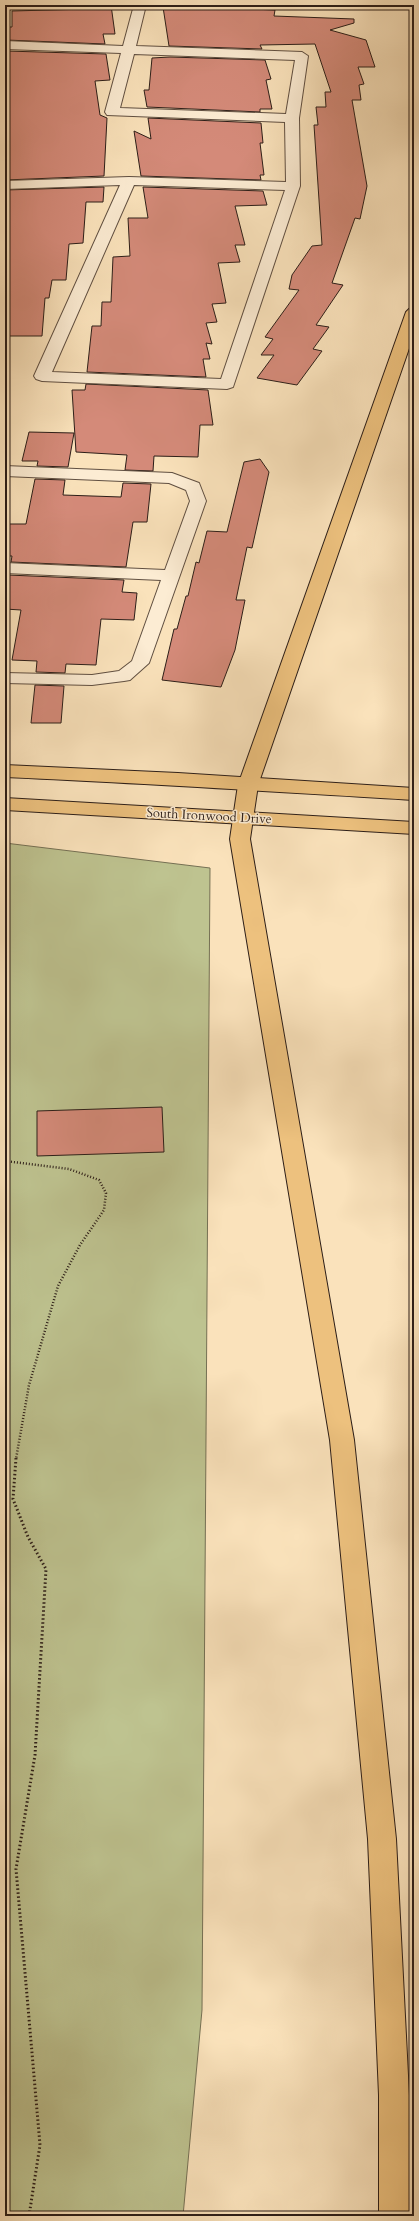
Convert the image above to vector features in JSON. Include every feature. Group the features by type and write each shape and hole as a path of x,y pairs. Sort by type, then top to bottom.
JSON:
{"main road":[{"path":"395,2216 394,2095 382,1838 342,1440 240,839 248,785 414,312"},
{"path":"5,771 178,779 248,785 414,794"},
{"name":"South Ironwood Drive","path":"5,804 414,828"}],"lane":[{"path":"140,5 112,112 292,118"},
{"path":"5,45 302,56 292,118 294,186 227,384 42,376 129,181"},
{"path":"5,185 129,181 294,186"},
{"path":"5,471 172,478 193,487 198,501 140,664 124,676 92,680 5,678"},
{"path":"5,568 171,575"}],"path":[{"path":"5,1162 69,1169 99,1180 106,1193 104,1210 80,1246 58,1286 29,1386 17,1449 13,1499 28,1537 46,1569 35,1755 16,1869 40,2145 29,2216"}],"green space":[{"path":"5,843 210,868 202,2010 183,2216 5,2216"}],"building":[{"path":"87,5 111,5 115,34 103,34 105,44 6,40 7,27 12,27 12,11 87,9"},
{"path":"189,6 190,9 228,8 275,10 274,16 354,19 354,23 330,30 366,40 375,67 358,67 364,84 359,85 361,100 352,100 367,186 360,219 355,218 332,283 343,285 316,325 329,327 313,349 322,351 297,385 257,378 274,355 261,355 273,339 265,337 299,290 289,289 292,275 312,246 322,245 314,125 318,125 316,107 326,107 325,92 331,92 315,44 260,45 262,49 169,46 163,7"},
{"path":"6,51 106,54 110,80 95,81 100,115 107,118 104,176 5,180"},
{"path":"170,57 265,60 271,79 266,80 272,109 260,109 260,112 147,107 144,90 149,90 152,58"},
{"path":"148,118 261,123 263,143 260,143 264,175 260,175 261,180 141,176 134,131 151,139"},
{"path":"104,187 103,202 86,202 83,243 69,244 66,280 52,280 49,298 45,298 42,336 5,336 5,190"},
{"path":"143,187 263,191 267,205 235,206 245,245 235,245 240,262 218,263 226,303 212,304 217,322 206,323 212,344 206,343 210,359 203,359 206,377 87,372 92,326 101,326 102,302 111,302 113,257 130,256 128,218 148,218"},
{"path":"86,384 208,390 213,425 200,425 198,457 154,456 153,471 125,470 127,455 76,452 72,390 85,390"},
{"path":"29,432 74,433 68,467 37,466 38,461 22,461"},
{"path":"260,459 269,472 252,548 247,547 236,600 245,600 235,650 221,687 162,680 174,629 177,629 186,596 188,596 196,562 199,563 207,531 227,532 244,462"},
{"path":"35,479 65,480 63,495 121,497 123,483 151,484 147,522 133,522 126,567 11,562 12,556 5,556 5,524 26,524"},
{"path":"8,575 124,580 122,592 137,593 134,620 101,619 96,665 66,664 65,673 36,672 37,661 12,660 21,610 5,609 5,586"},
{"path":"35,685 64,686 61,723 31,723"},
{"path":"162,1107 164,1152 37,1156 37,1111"}]}
